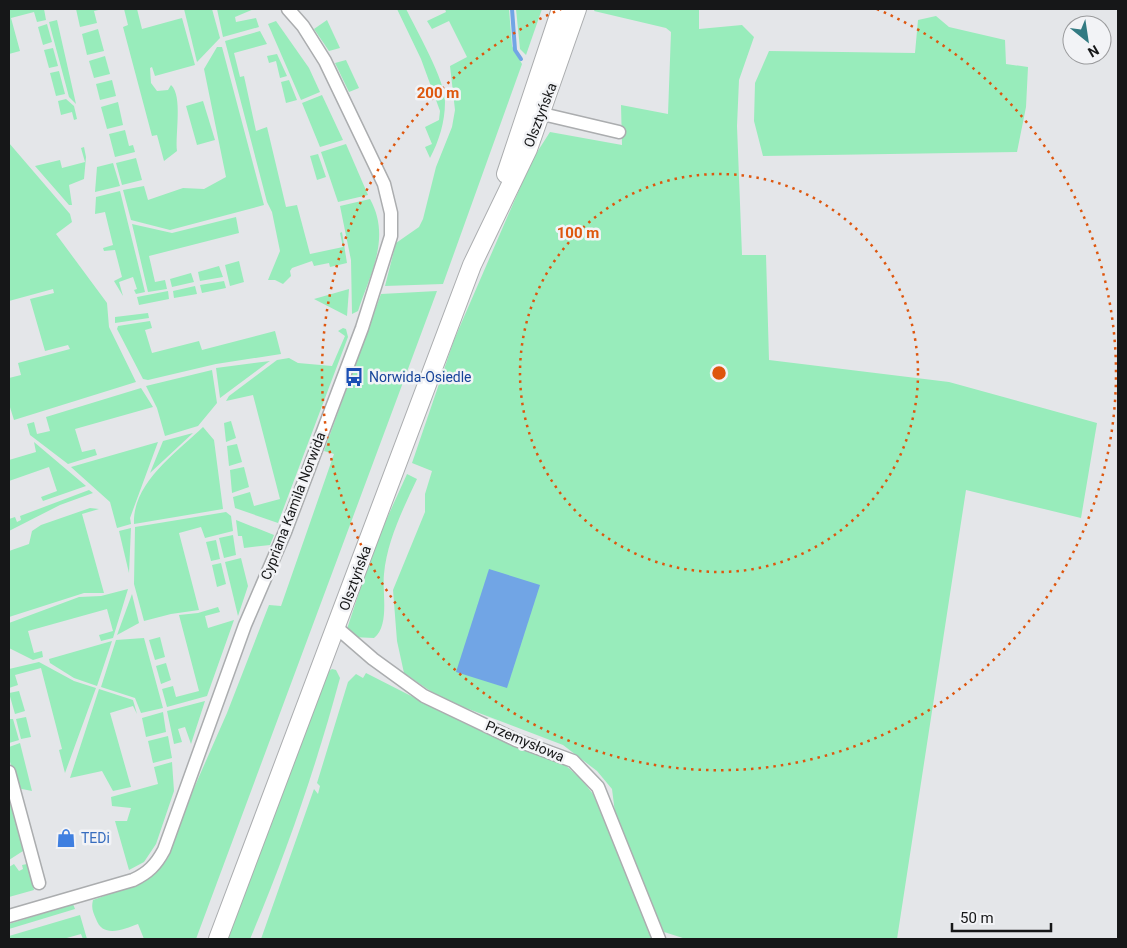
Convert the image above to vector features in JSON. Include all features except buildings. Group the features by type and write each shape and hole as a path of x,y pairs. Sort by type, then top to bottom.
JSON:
{"main road":[{"name":"Olsztyńska","path":"534,112 561,9"},
{"name":"Olsztyńska","path":"218,939 472,265 577,9"}],"street":[{"name":"Cypriana Kamila Norwida","path":"9,916 133,880 151,868 164,850 246,625 285,532 362,328 391,236 391,213 384,184 325,60 303,26 288,9"},
{"path":"534,112 620,132"},
{"name":"Przemysłowa","path":"336,627 373,658 424,696 516,740 573,761 598,787 659,939"},
{"path":"9,772 39,884"}],"green space":[{"path":"44,9 46,20 37,22 34,12 11,18 20,51 9,54 9,10"},
{"path":"76,9 103,9 94,11 97,23 80,27"},
{"path":"124,9 137,9 142,29 182,18 195,65 155,76 152,67 150,68 151,83 157,91 168,90 171,85 175,90 177,98 177,151 164,161 157,135 152,136 123,27 128,25"},
{"path":"184,9 212,9 220,38 197,62"},
{"path":"217,9 254,9 235,17 236,22 256,18 259,27 223,37"},
{"path":"397,9 406,9 430,55 444,93 445,109 443,124 430,158 425,147 432,144 425,127 439,120 440,111 421,59"},
{"path":"445,9 509,9 512,46 522,64 443,284 385,286 396,243 419,227 423,219 436,167 452,127 455,110 450,66 467,57 449,21 432,29 427,21 446,12"},
{"path":"516,9 542,9 526,55 520,49"},
{"path":"595,9 699,9 699,29 742,25 754,37 739,80 737,126 742,255 766,255 769,360 949,382 1097,423 1081,518 966,490 897,939 686,939 664,932 616,821 612,789 597,771 563,745 442,699 404,673 397,641 393,590 425,512 425,494 432,471 412,463 454,340 532,160 550,132 622,145 621,105 668,114 671,32 666,28 594,11"},
{"path":"936,16 949,27 1005,40 1006,64 1028,67 1026,107 1017,152 763,156 754,121 755,83 769,51 915,53 918,20"},
{"path":"57,20 76,104 69,97 49,22"},
{"path":"327,20 340,48 329,51 314,29"},
{"path":"276,21 309,68 320,92 301,100 268,24"},
{"path":"47,24 52,42 43,45 38,27"},
{"path":"98,29 104,51 87,55 82,34"},
{"path":"260,31 267,44 234,53 240,77 244,76 256,131 267,127 286,207 297,205 310,254 343,247 340,233 342,232 347,263 330,267 329,263 314,266 312,261 292,268 290,271 291,276 283,284 275,280 268,280 280,251 272,212 267,202 225,41"},
{"path":"217,47 222,47 264,205 170,230 131,220 123,190 144,186 148,200 183,188 204,189 226,177 204,69"},
{"path":"53,48 58,66 49,68 44,50"},
{"path":"277,54 287,76 280,78 276,61 269,63 267,56"},
{"path":"105,56 110,74 94,78 89,61"},
{"path":"346,60 359,88 349,92 335,63"},
{"path":"59,71 65,94 56,96 50,73"},
{"path":"112,80 116,96 100,100 96,84"},
{"path":"289,80 297,100 286,103 281,82"},
{"path":"322,95 343,140 320,147 302,103"},
{"path":"66,99 74,106 77,119 74,120 72,112 61,115 58,101"},
{"path":"203,101 215,140 197,145 186,106"},
{"path":"118,102 123,125 107,129 101,107"},
{"path":"125,130 129,146 133,145 135,152 115,157 109,134"},
{"path":"9,143 70,214 72,222 56,234 107,303 109,327 136,382 14,420 9,404 9,378 21,375 18,363 70,349 68,345 45,351 30,299 54,293 53,289 9,301"},
{"path":"346,144 368,195 338,202 321,152"},
{"path":"84,147 86,157 84,179 69,185 72,205 69,205 35,166 60,160 62,168 85,162 81,148"},
{"path":"318,154 326,177 317,180 310,156"},
{"path":"136,158 142,180 122,185 116,163"},
{"path":"113,163 120,186 95,192 97,167"},
{"path":"120,191 145,292 136,294 134,290 137,289 133,277 119,282 123,296 114,281 122,277 115,250 104,251 103,248 113,245 105,212 95,214 96,197"},
{"path":"370,199 376,212 379,226 377,252 358,311 352,314 351,260 340,206"},
{"path":"236,217 239,233 149,256 155,282 165,280 167,289 148,292 132,224 172,233"},
{"path":"239,261 244,282 230,286 225,265"},
{"path":"219,266 223,277 200,281 198,272"},
{"path":"191,273 194,282 172,287 170,279"},
{"path":"224,281 226,288 202,293 200,285"},
{"path":"195,286 197,294 174,298 173,291"},
{"path":"349,289 347,316 314,299"},
{"path":"168,291 169,299 139,305 137,297"},
{"path":"437,291 196,939 144,939 138,924 114,931 104,929 99,925 94,914 92,908 93,900 143,882 160,868 168,858 187,804 227,713 269,605 281,606 334,454 324,451 381,294"},
{"path":"148,313 149,318 115,323 115,317"},
{"path":"150,321 152,328 145,330 152,353 199,341 202,350 275,331 281,354 216,364 148,380 143,379 117,329 118,326"},
{"path":"343,328 346,329 348,337 278,523 235,508 233,497 250,492 254,506 280,499 253,395 226,401 229,396 277,360 289,358 298,363 332,366 345,336 338,331"},
{"path":"270,361 267,363 220,398 216,368"},
{"path":"212,370 217,403 198,426 165,436 157,408 146,386"},
{"path":"141,388 153,407 75,429 82,452 95,449 97,455 68,464 30,435 27,424 34,422 37,434 50,431 46,417"},
{"path":"231,421 236,438 226,442 224,423"},
{"path":"203,427 214,440 223,509 134,524 135,509 140,495 148,482 169,458"},
{"path":"193,433 150,473 163,441"},
{"path":"34,442 86,486 43,501 41,497 57,491 49,467 9,481 9,460 36,452"},
{"path":"158,442 130,518 131,524 117,528 110,502 71,467"},
{"path":"237,444 242,462 229,466 227,446"},
{"path":"244,467 249,487 232,493 230,470"},
{"path":"407,474 417,479 396,525 388,549 384,574 384,617 382,625 374,638 352,637 346,632 374,547"},
{"path":"89,490 93,493 60,505 9,531 9,519 15,517 17,522 21,520 20,516"},
{"path":"90,508 99,509 82,514 104,593 84,593 9,617 9,551 29,544 32,531 41,525"},
{"path":"226,512 231,516 233,531 205,538 201,527 179,533 199,610 171,614 144,621 134,584 135,527"},
{"path":"236,520 274,535 270,545 244,548 242,536 238,536"},
{"path":"131,528 129,573 119,531"},
{"path":"233,535 236,555 224,558 219,538"},
{"path":"216,540 220,559 211,561 206,542"},
{"path":"241,558 248,586 238,616 225,562"},
{"path":"221,563 226,584 217,587 212,565"},
{"path":"128,589 113,638 101,641 99,635 113,631 107,609 28,631 34,653 42,651 43,657 33,660 9,648 9,623 79,597 101,596"},
{"path":"132,594 139,623 117,635"},
{"path":"218,607 220,612 205,616 208,628 234,620 207,696 167,707 162,689 173,686 176,697 199,691 179,615 198,613"},
{"path":"160,637 165,657 155,660 149,640"},
{"path":"144,638 163,708 141,713 135,698 101,687 116,640"},
{"path":"112,641 97,686 74,678 50,663 49,659"},
{"path":"39,662 74,681 96,688 65,773 59,750 62,749 41,668 15,675 18,685 9,688 9,669"},
{"path":"166,663 171,680 161,684 156,666"},
{"path":"332,669 336,670 340,678 300,810 276,875 250,939 227,939 304,727 329,671"},
{"path":"366,673 470,726 564,764 581,779 593,794 654,939 261,939 314,789 318,794 320,786 317,783 348,682 356,674 363,678"},
{"path":"99,689 133,700 137,714 133,706 110,713 131,787 113,791 102,771 70,778"},
{"path":"19,691 25,711 15,714 9,693"},
{"path":"205,701 191,744 185,727 178,729 182,742 174,744 167,711"},
{"path":"163,712 166,732 146,737 142,718"},
{"path":"26,717 31,737 21,739 16,719"},
{"path":"9,719 13,719 19,740 9,743"},
{"path":"168,736 172,758 153,763 148,741"},
{"path":"20,743 32,791 17,788 9,758 9,747"},
{"path":"172,762 174,791 156,844 144,862 129,870 115,821 127,821 131,808 112,806 111,797 158,784 154,767"},
{"path":"9,798 23,851 9,860"},
{"path":"14,864 19,871 23,869 22,865 27,864 34,890 9,897 9,867"},
{"path":"73,904 75,909 9,929 9,924"},
{"path":"80,915 87,939 83,939 81,934 63,939 9,939 9,936"}],"water":[{"path":"489,569 540,585 507,688 456,672"}],"waterway":[{"path":"512,9 515,50 521,59"}],"place":[{"name":"Norwida-Osiedle","path":"354,377"},
{"name":"TEDi","path":"66,838"}]}
